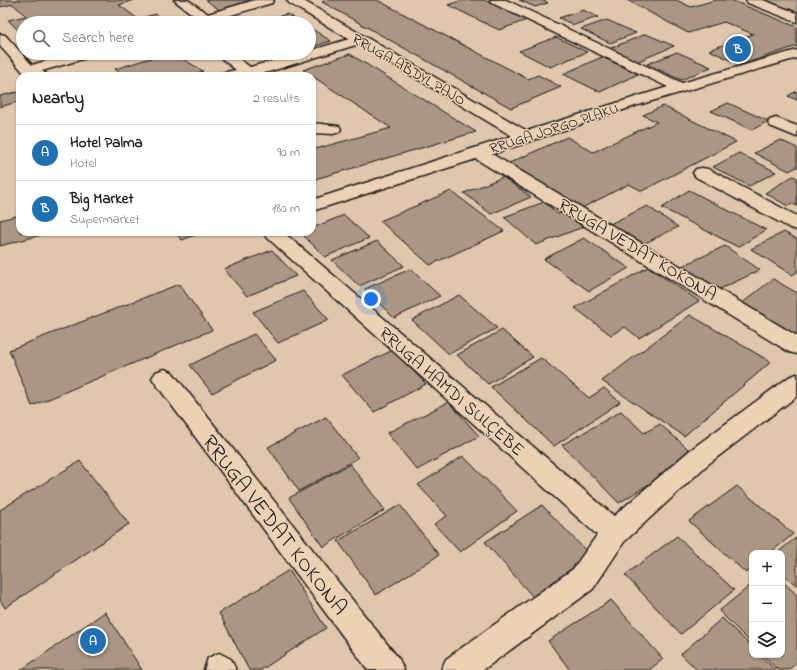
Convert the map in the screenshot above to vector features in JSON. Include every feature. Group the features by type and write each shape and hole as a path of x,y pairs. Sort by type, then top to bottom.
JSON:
{"street":[{"path":"180,0 203,16"},
{"path":"213,16 268,0"},
{"name":"RRUGA ABDYL PAJO","path":"293,0 525,137"},
{"path":"496,0 681,88"},
{"path":"752,0 797,18"},
{"path":"0,38 16,56"},
{"path":"316,53 359,40"},
{"name":"RRUGA JORGO PLAKU","path":"316,205 681,88 797,54"},
{"path":"20,60 29,70 33,72"},
{"path":"29,70 64,60"},
{"path":"232,60 248,72 294,60"},
{"path":"776,122 797,132"},
{"path":"316,128 333,129"},
{"name":"RRUGA VEDAT KOKONA","path":"478,153 797,346"},
{"path":"702,173 797,224"},
{"name":"RRUGA HAMDI SULÇEBE","path":"276,236 614,533"},
{"name":"RRUGA VEDAT KOKONA","path":"164,378 388,670"},
{"path":"457,670 583,579 614,533 698,458 797,383"}],"shaded area":[{"path":"764,0 797,0 797,14"}],"building":[{"path":"0,0 134,0 119,5 134,16 26,16 13,4 0,7"},
{"path":"206,0 250,0 253,2 221,11"},
{"path":"327,0 377,0 528,79 538,75 561,87 511,108 322,2"},
{"path":"463,0 484,0 527,20 499,30 448,5"},
{"path":"519,0 542,0 548,3 535,7"},
{"path":"627,0 676,0 691,7 715,0 731,0 797,27 797,46 741,65 709,50 753,34 724,22 688,33"},
{"path":"583,10 598,17 574,25 559,18"},
{"path":"156,14 159,16 149,16"},
{"path":"287,14 290,16 280,16"},
{"path":"16,18 16,28 8,20"},
{"path":"607,20 636,33 610,43 581,29"},
{"path":"316,31 331,41 316,46"},
{"path":"646,34 674,46 634,63 606,50"},
{"path":"556,37 587,52 550,67 519,51"},
{"path":"677,52 711,67 681,80 647,64"},
{"path":"350,54 476,132 316,179 316,149 391,128 316,79 316,72 306,72 303,70"},
{"path":"602,57 638,74 600,92 563,74"},
{"path":"144,60 185,60 203,71 119,72 115,69"},
{"path":"797,91 797,100 788,96"},
{"path":"16,92 16,102 0,107 0,96"},
{"path":"728,103 768,121 752,130 711,111"},
{"path":"663,106 736,142 642,191 629,184 580,209 509,163 567,137 593,152 657,122 643,115"},
{"path":"780,140 797,148 797,167 789,171 754,153"},
{"path":"739,153 776,172 749,186 713,167"},
{"path":"793,176 797,178 797,206 791,203 788,206 765,193"},
{"path":"503,177 531,197 491,214 464,193"},
{"path":"689,190 766,230 738,247 662,208"},
{"path":"451,191 504,231 430,265 380,221"},
{"path":"544,202 558,214 564,212 583,227 536,245 504,217"},
{"path":"647,206 678,227 639,246 608,225"},
{"path":"344,215 369,238 325,257 304,236 316,236 316,226"},
{"path":"16,216 16,236 37,236 0,246 0,220"},
{"path":"784,232 797,239 797,272 792,275 751,249"},
{"path":"178,236 192,236 182,240"},
{"path":"584,238 629,268 589,291 544,259"},
{"path":"377,241 404,266 359,286 332,260"},
{"path":"725,246 760,270 714,292 680,267"},
{"path":"272,250 296,276 247,296 224,269"},
{"path":"648,267 699,301 639,338 625,327 611,335 575,308"},
{"path":"410,269 440,296 394,318 365,289"},
{"path":"773,279 797,293 797,337 741,304"},
{"path":"179,284 212,330 32,406 9,350"},
{"path":"303,291 329,320 278,343 253,312"},
{"path":"459,295 497,328 449,354 412,320"},
{"path":"690,315 771,362 684,436 602,381"},
{"path":"502,330 533,357 488,384 457,355"},
{"path":"254,334 276,360 212,393 190,365"},
{"path":"393,350 426,384 374,412 342,375"},
{"path":"541,358 589,398 604,388 620,402 554,446 491,387"},
{"path":"449,402 479,436 417,470 387,433"},
{"path":"621,411 644,433 660,424 695,455 619,503 562,445"},
{"path":"326,417 358,458 299,491 268,447"},
{"path":"463,456 517,511 460,552 434,524 447,516 418,485"},
{"path":"80,461 129,524 5,608 0,600 0,510"},
{"path":"350,464 385,510 323,547 289,498"},
{"path":"737,486 793,534 774,550 749,550 749,570 746,573 689,521"},
{"path":"400,505 439,555 376,595 338,541"},
{"path":"542,505 590,555 533,597 485,542"},
{"path":"677,536 734,590 681,634 625,575"},
{"path":"797,537 797,586 785,576 785,550 781,550"},
{"path":"289,570 326,628 261,670 249,670 219,613"},
{"path":"785,584 797,595 797,662 788,670 778,670 766,658 785,658"},
{"path":"749,586 749,641 719,611"},
{"path":"611,600 663,659 649,670 570,670 548,641"},
{"path":"105,612 142,670 21,670"},
{"path":"722,618 749,644 749,658 763,658 775,670 697,670 681,654"}],"place":[{"name":"Big Market","path":"738,49"},
{"name":"Hotel Palma","path":"93,641"}]}
